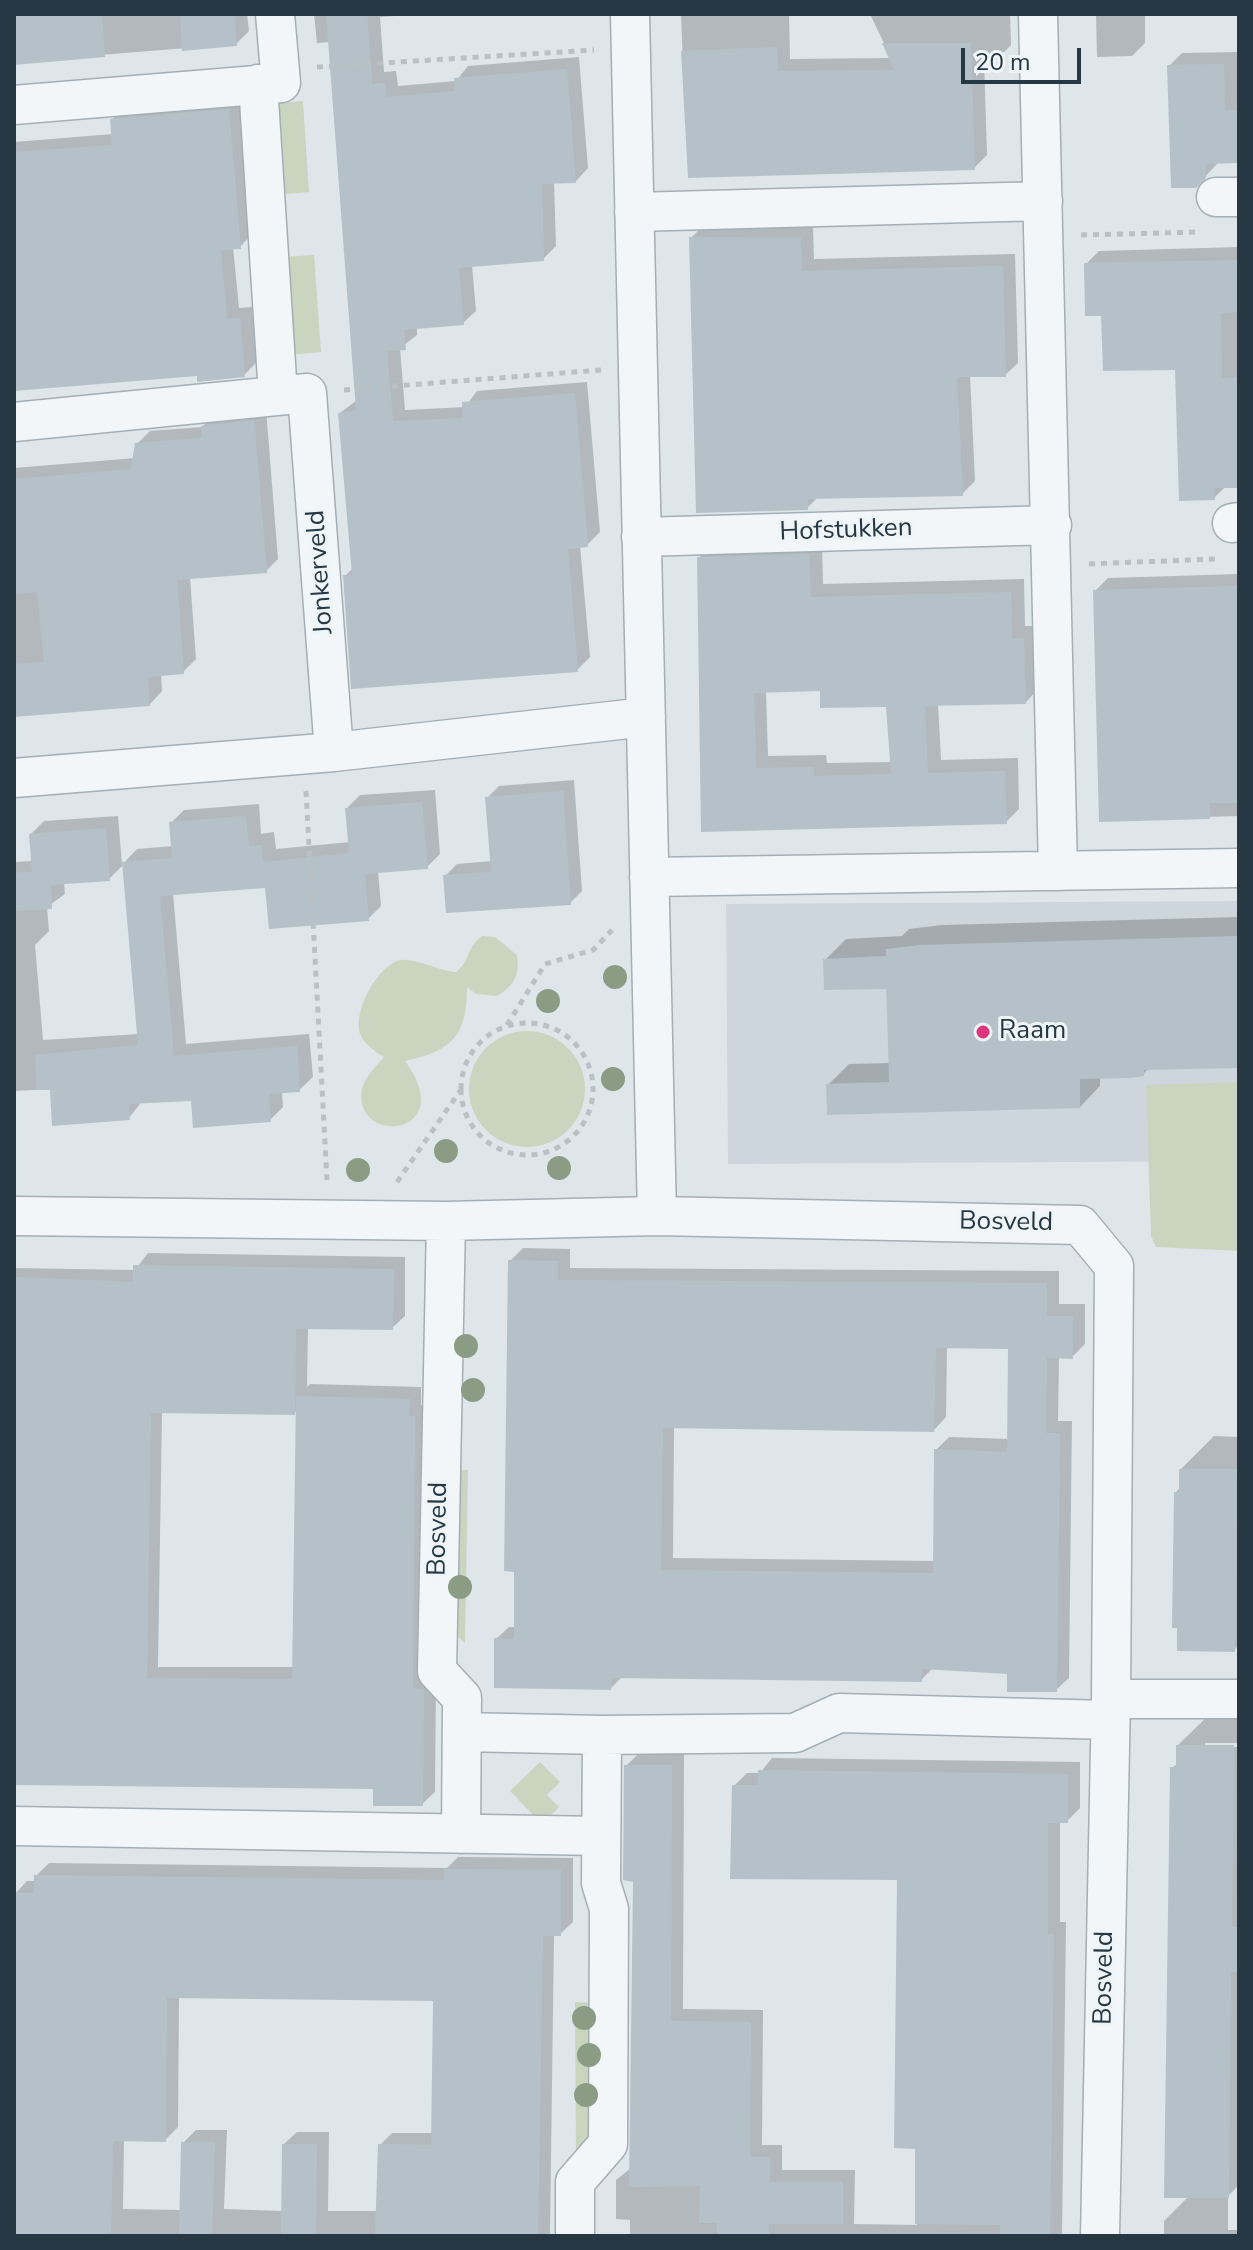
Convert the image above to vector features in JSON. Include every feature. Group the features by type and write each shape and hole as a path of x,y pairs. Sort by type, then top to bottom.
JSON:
{"street":[{"name":"Jonkerveld","path":"275,14 269,76 319,753"},
{"path":"1038,14 1058,871"},
{"path":"630,31 657,1216"},
{"path":"14,105 269,76"},
{"path":"634,212 1043,219"},
{"path":"14,422 293,394"},
{"name":"Hofstukken","path":"641,537 1052,525"},
{"path":"14,778 319,753 646,717"},
{"path":"649,883 1239,868"},
{"name":"Bosveld","path":"14,1216 329,1217 446,1221 657,1216 1080,1225 1114,1266 1100,2236"},
{"name":"Bosveld","path":"446,1221 437,1671 462,1698 461,1834"},
{"path":"462,1732 602,1735 795,1733 839,1713 1110,1709 1239,1699"},
{"path":"575,2236 575,2182 608,2144 609,1909 601,1883 602,1735"},
{"path":"14,1826 601,1836"}],"path":[{"path":"269,76 630,31"},
{"path":"1043,219 1217,232 1228,197"},
{"path":"293,394 638,367"},
{"path":"1052,565 1233,558 1236,522"},
{"path":"319,753 329,1217"},
{"path":"506,1026 545,964 593,950 649,883"},
{"path":"527,1023 546,1026 563,1034 578,1047 588,1063 593,1082 586,1119 573,1137 554,1149 533,1155 511,1153 491,1144 475,1129 465,1111 461,1091 464,1070 473,1051 487,1036 506,1026 527,1023"},
{"path":"372,1218 461,1091"}],"shaded area":[{"name":"Raam","path":"1239,901 1239,1161 728,1164 726,904"}],"green space":[{"path":"303,101 309,192 274,195 268,104"},
{"path":"314,255 321,352 287,355 280,257"},
{"path":"482,936 495,937 517,955 518,968 514,979 497,996 476,994 467,987 464,1018 454,1039 435,1052 405,1061 419,1086 420,1106 413,1119 401,1125 386,1126 372,1120 363,1108 362,1089 368,1076 384,1057 361,1036 360,1015 369,991 384,970 401,960 456,972"},
{"path":"527,1031 549,1035 568,1048 581,1067 585,1089 581,1111 568,1130 549,1143 527,1147 505,1143 486,1130 473,1111 469,1089 473,1067 486,1048 505,1035"},
{"path":"1239,1082 1239,1251 1156,1247 1151,1236 1146,1085"},
{"path":"448,1470 468,1470 465,1643 445,1624"},
{"path":"540,1762 560,1782 547,1795 559,1807 542,1824 510,1791"},
{"path":"575,2002 598,2003 600,2135 576,2159"}],"building":[{"path":"14,14 102,14 105,57 14,65"},
{"path":"180,14 234,14 237,46 182,51"},
{"path":"326,14 367,14 372,84 385,83 386,97 455,91 454,78 567,69 576,183 542,184 544,261 459,268 464,325 404,330 406,350 387,351 393,421 463,418 462,402 575,393 588,547 568,549 578,672 351,689 343,575 352,575 338,413 356,411"},
{"path":"882,43 971,43 975,170 688,178 681,51 777,47 778,71 894,70"},
{"path":"1224,64 1225,110 1239,110 1239,163 1206,164 1206,178 1196,188 1171,188 1167,65"},
{"path":"229,109 241,249 221,250 227,319 240,318 245,377 197,382 197,376 14,391 14,152 112,145 110,119"},
{"path":"689,237 801,238 802,271 1003,266 1006,377 957,377 963,496 808,499 808,510 696,513"},
{"path":"1239,260 1239,312 1221,313 1222,378 1239,377 1239,488 1214,488 1215,500 1179,501 1175,370 1103,371 1101,316 1085,316 1084,263"},
{"path":"254,420 267,573 177,580 184,674 148,677 150,706 14,717 14,664 44,662 37,592 14,594 14,479 131,469 135,443 202,438 201,426"},
{"path":"809,554 811,597 1011,592 1012,639 1024,638 1026,704 925,706 928,773 1005,771 1007,824 701,832 697,557","holes":["820,691 820,708 886,707 891,774 814,776 814,767 756,768 754,693"]},
{"path":"1239,586 1239,803 1210,803 1210,819 1099,822 1093,590"},
{"path":"563,791 571,905 446,913 443,875 491,872 485,797"},
{"path":"422,802 428,869 365,874 369,921 269,929 265,888 160,896 174,1056 297,1046 300,1092 269,1094 271,1122 193,1128 191,1101 129,1104 130,1120 52,1126 50,1090 37,1090 35,1055 138,1045 122,862 172,858 169,822 246,816 249,846 262,845 263,862 349,853 345,808"},
{"path":"106,828 110,881 51,885 52,909 14,911 14,873 32,872 29,834"},
{"path":"1239,936 1239,1068 1144,1070 1144,1076 1131,1078 1080,1079 1080,1108 827,1115 826,1084 889,1082 886,989 824,990 823,959 886,956 886,949 920,945"},
{"path":"508,1260 558,1261 558,1280 1047,1283 1047,1316 1073,1316 1073,1359 1047,1358 1046,1433 1060,1433 1057,1692 1007,1692 1007,1674 922,1669 922,1682 612,1678 611,1690 494,1688 494,1638 514,1639 514,1572 504,1571","holes":["936,1348 1008,1349 1007,1452 934,1449 933,1573 661,1570 663,1428 934,1432"]},
{"path":"133,1265 394,1269 393,1330 296,1329 295,1415 151,1413 147,1678 292,1679 296,1396 410,1399 409,1416 415,1416 413,1688 424,1690 423,1806 373,1806 373,1789 14,1785 14,1277 133,1282"},
{"path":"1179,1469 1237,1469 1235,1652 1177,1651 1177,1628 1172,1628 1174,1492 1179,1492"},
{"path":"1176,1745 1234,1745 1232,1927 1239,1927 1239,1972 1231,1972 1229,2198 1164,2198 1170,1767 1176,1767"},
{"path":"624,1765 672,1765 671,2021 751,2022 750,2157 770,2157 770,2182 843,2182 843,2224 769,2224 769,2236 717,2236 717,2223 699,2223 700,2186 629,2187 633,1882 623,1880"},
{"path":"758,1770 1068,1774 1068,1823 1048,1823 1048,1934 1054,1934 1050,2236 1000,2236 1000,2225 915,2224 915,2149 894,2148 897,1880 730,1879 732,1785 758,1785"},
{"path":"444,1869 561,1870 561,1936 543,1936 538,2236 375,2236 378,2144 431,2145 433,2001 167,1998 166,2142 113,2141 111,2236 14,2236 14,1893 34,1893 34,1875 444,1880"},
{"path":"181,2142 215,2142 212,2236 179,2236"},
{"path":"282,2144 317,2144 316,2236 281,2236"}],"place":[{"name":"Raam","path":"983,1032"}]}
